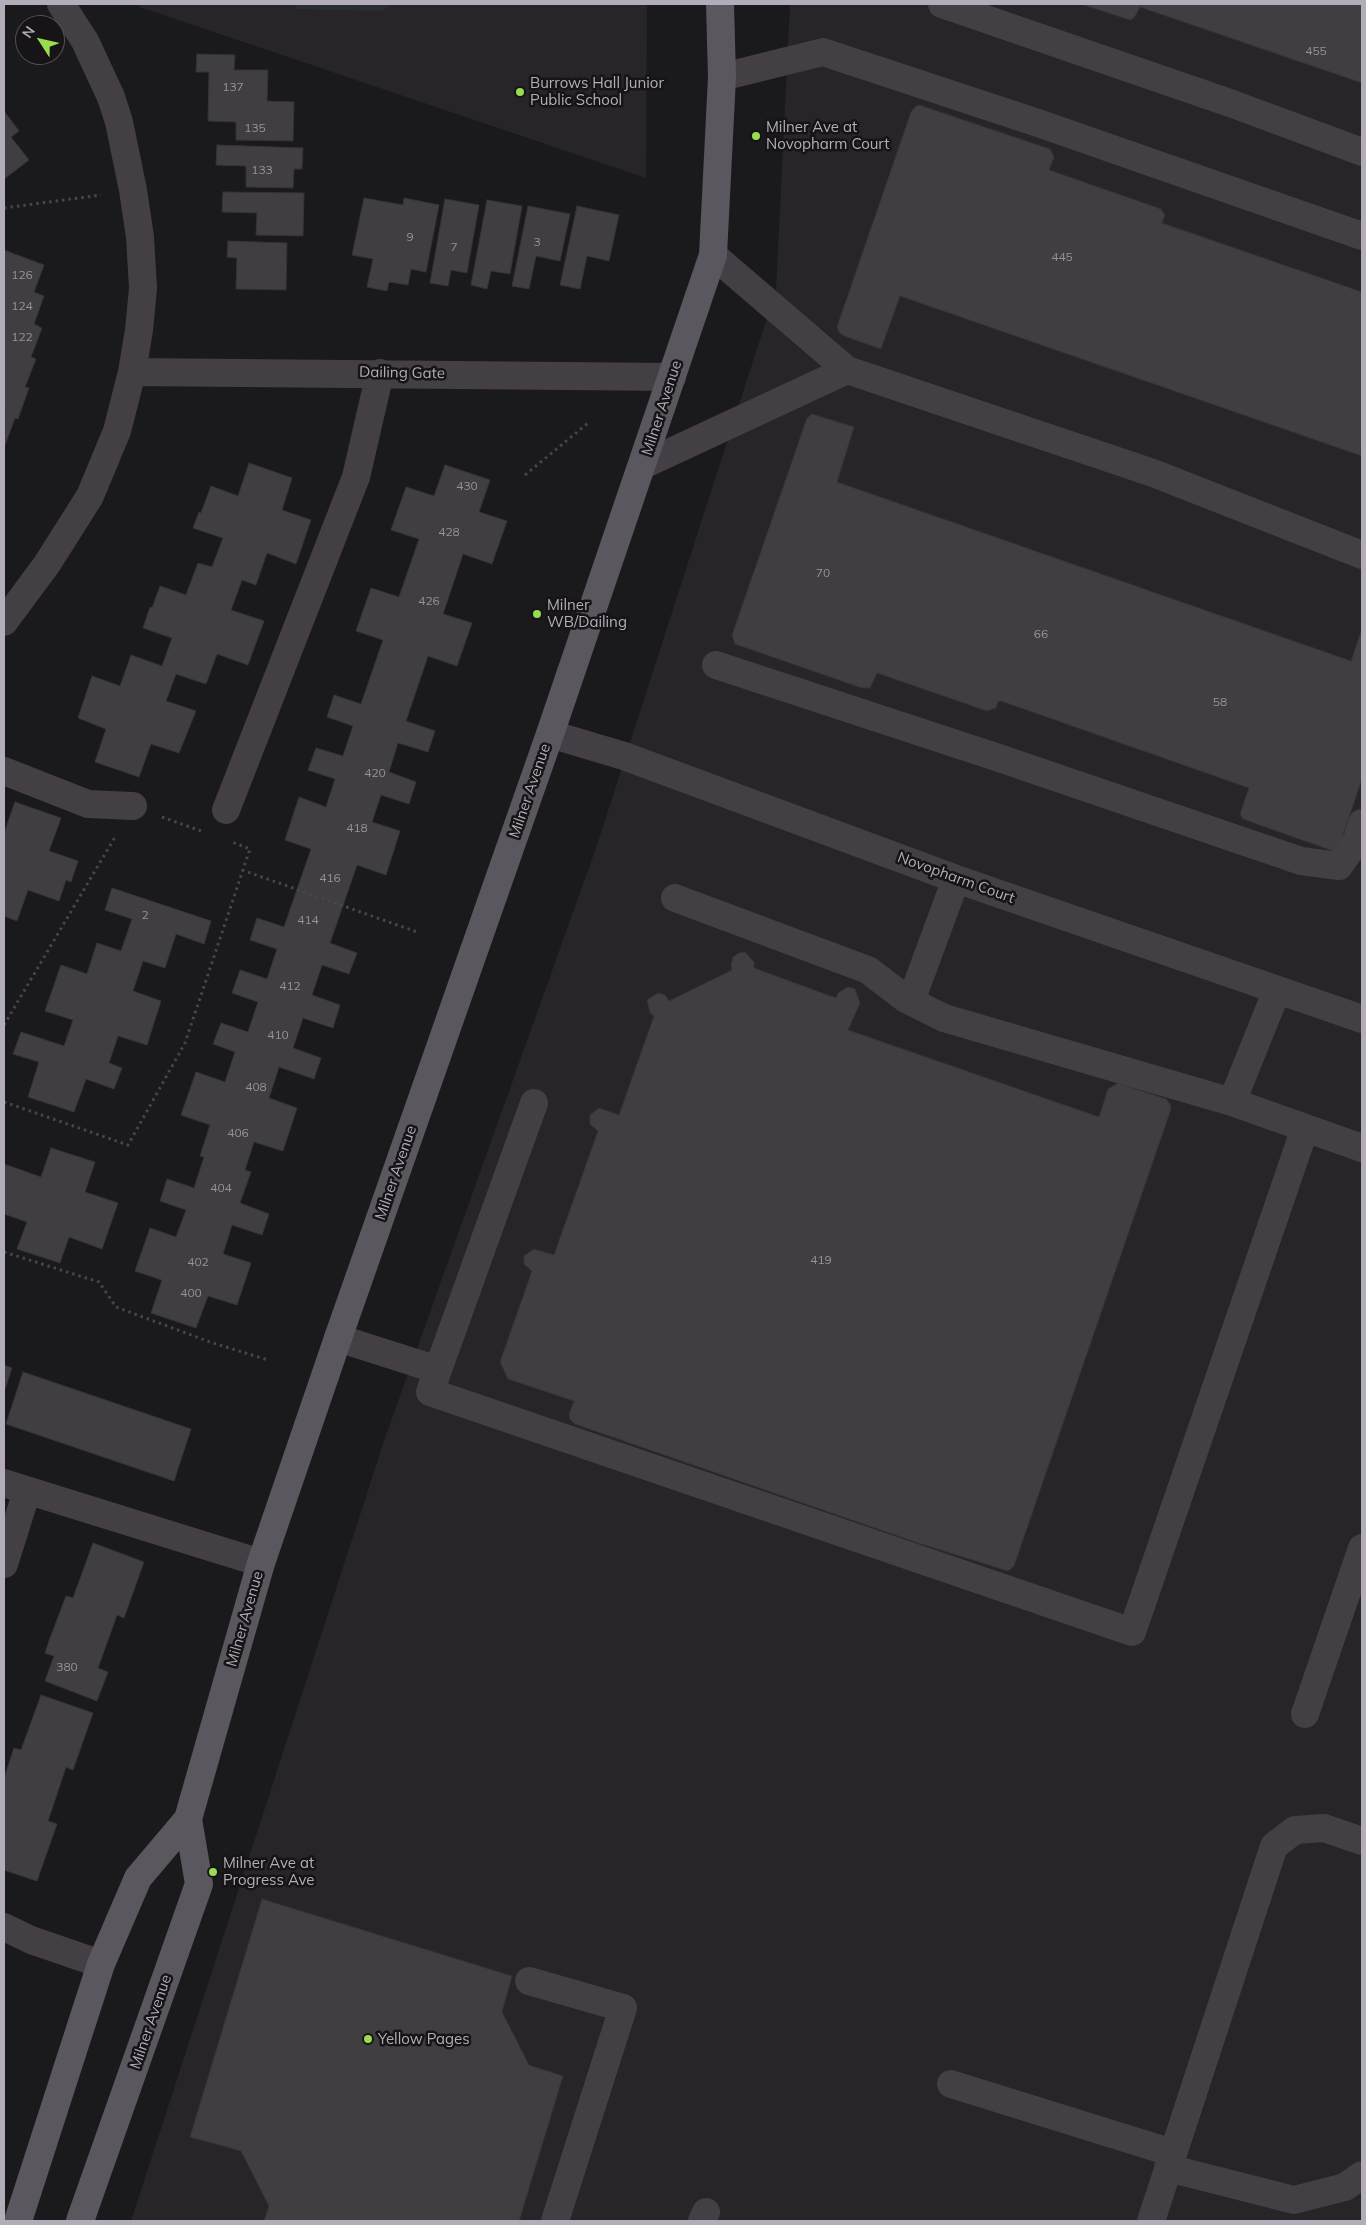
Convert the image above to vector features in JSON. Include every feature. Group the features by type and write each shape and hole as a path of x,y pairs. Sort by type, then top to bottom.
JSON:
{"main road":[{"name":"Milner Avenue","path":"18,2221 101,1964 138,1878 188,1819 261,1563 643,465 713,255 722,77 720,4"},
{"name":"Milner Avenue","path":"80,2221 199,1884 188,1819"}],"street":[{"path":"9,605 47,564 90,496 116,431 132,372 143,288 140,237 134,190 119,122 111,97 85,41 61,4"},
{"path":"942,4 1230,103 1362,152"},
{"path":"722,77 823,52 1038,123 1362,236"},
{"path":"713,255 847,370 1153,473 1362,555"},
{"path":"643,465 847,370"},
{"name":"Dailing Gate","path":"132,372 672,377"},
{"path":"226,810 356,477 380,373"},
{"path":"716,665 999,758 1301,861 1338,866 1357,840 1362,823"},
{"name":"Novopharm Court","path":"550,734 624,756 956,879 1362,1019"},
{"path":"4,771 88,804 133,806"},
{"path":"911,1001 956,879"},
{"path":"675,898 868,970 911,1001 944,1018 1232,1102 1362,1148"},
{"path":"1232,1102 1278,990"},
{"path":"534,1103 430,1392 1132,1632 1305,1128"},
{"path":"338,1338 438,1370"},
{"name":"Milner Avenue","path":"4,1564 16,1487 261,1563"},
{"path":"1305,1714 1362,1548"},
{"path":"1151,2221 1274,1846 1295,1830 1324,1828 1362,1841"},
{"path":"4,1927 31,1940 101,1964"},
{"path":"528,1981 623,2008 555,2221"},
{"path":"951,2084 1171,2160 1294,2200 1345,2187 1362,2175"}],"path":[{"path":"4,208 134,190"},
{"path":"525,475 588,423"},
{"path":"4,1025 133,806 207,833"},
{"path":"4,1102 128,1145 185,1043 250,849 224,840"},
{"path":"242,870 417,932"},
{"path":"4,1252 99,1282 116,1308 210,1342 268,1360"}],"shaded area":[{"name":"Burrows Hall Junior Public School","path":"138,4 647,4 646,178 140,7"},
{"path":"295,4 392,4 382,11 296,9"},
{"path":"790,4 1362,4 1362,2221 131,2221 384,1441 597,845 776,290"}],"building":[{"path":"1081,4 1362,4 1362,83 1140,7 1134,18 1130,20"},
{"path":"197,54 235,55 234,70 268,70 267,101 294,102 293,141 236,140 236,122 208,121 209,72 196,72"},
{"path":"919,105 1050,149 1054,157 1049,170 1161,209 1165,215 1162,223 1362,292 1362,456 900,296 881,349 844,336 837,327 911,112"},
{"path":"4,111 19,131 11,137 29,160 4,179"},
{"path":"217,145 303,148 302,169 294,169 293,188 246,187 246,166 216,165"},
{"path":"223,192 304,193 303,236 256,235 257,213 222,212"},
{"path":"364,198 403,205 404,198 439,205 426,272 411,269 408,285 389,282 387,291 367,287 373,259 352,255"},
{"path":"445,199 479,205 467,273 451,270 448,286 430,283"},
{"path":"487,200 522,206 510,274 491,271 487,289 471,285"},
{"path":"528,206 570,214 560,261 536,256 529,289 512,286"},
{"path":"577,206 619,215 609,261 587,256 580,289 560,285"},
{"path":"228,241 287,243 286,290 236,289 237,258 227,257"},
{"path":"4,250 44,265 34,292 44,296 34,324 42,328 31,357 36,359 25,387 29,388 18,419 15,418 5,445"},
{"path":"812,414 854,427 837,482 1351,661 1362,629 1362,779 1339,847 1333,851 1243,819 1240,814 1249,788 1001,701 998,702 996,708 987,711 877,673 870,688 862,688 735,644 732,635 807,418"},
{"path":"249,463 292,478 282,510 311,520 296,564 267,553 256,585 242,580 231,610 264,621 248,665 217,654 206,684 176,674 166,701 196,711 179,753 151,744 139,777 95,762 106,729 78,718 92,676 120,686 131,655 162,666 172,638 143,628 150,607 152,608 160,586 186,595 198,563 212,567 223,538 193,528 211,486 238,496"},
{"path":"445,465 490,480 479,512 507,521 492,564 463,554 443,614 472,623 457,666 428,656 406,721 435,731 428,752 398,743 389,772 416,782 409,804 381,795 372,822 400,831 386,875 357,865 330,943 357,953 349,974 322,965 312,995 340,1005 333,1028 303,1018 293,1048 321,1058 314,1079 279,1067 269,1098 297,1108 283,1151 254,1142 245,1170 251,1172 240,1203 269,1214 262,1235 232,1225 223,1254 251,1263 237,1305 208,1296 196,1328 151,1313 162,1280 135,1271 150,1228 176,1237 186,1210 160,1201 167,1179 194,1188 204,1157 200,1156 210,1125 181,1115 196,1072 225,1082 235,1052 213,1044 221,1023 248,1032 258,1002 232,993 240,970 267,979 277,949 250,940 257,918 284,927 311,849 285,840 299,797 326,807 335,779 308,770 316,748 343,756 353,726 327,717 334,695 361,704 383,640 356,631 371,588 399,597 419,539 391,530 406,487 434,496"},
{"path":"15,802 61,818 49,851 78,861 71,882 66,880 59,901 28,890 17,921 4,916 4,833"},
{"path":"112,888 211,921 204,944 176,934 165,968 143,961 133,991 161,1001 147,1045 118,1036 109,1063 122,1068 114,1089 86,1079 74,1112 28,1097 39,1062 13,1054 21,1032 64,1046 73,1020 45,1011 61,965 87,974 97,943 121,951 132,919 105,910"},
{"path":"745,952 754,962 754,968 836,998 838,993 848,987 855,989 860,1003 848,1030 1099,1117 1108,1089 1118,1083 1166,1099 1170,1104 1171,1109 1014,1566 1008,1571 918,1543 575,1424 570,1419 569,1414 574,1401 508,1379 500,1362 532,1271 524,1264 524,1256 534,1249 554,1255 598,1131 590,1124 590,1115 599,1108 619,1115 654,1016 650,1013 647,1000 658,993 665,995 669,1001 732,970 733,957"},
{"path":"51,1148 95,1162 85,1192 118,1203 102,1249 69,1237 60,1263 17,1249 27,1222 4,1214 4,1164 41,1177"},
{"path":"4,1365 12,1368 4,1392"},
{"path":"23,1372 191,1429 174,1481 6,1424"},
{"path":"93,1543 144,1562 124,1618 117,1615 98,1668 108,1672 97,1701 45,1681 54,1656 45,1653 49,1641 66,1596 73,1598"},
{"path":"41,1695 93,1713 73,1770 66,1767 48,1821 57,1824 37,1881 4,1870 4,1778 14,1748 21,1750"},
{"name":"Yellow Pages","path":"262,1899 512,1976 502,2012 529,2065 563,2076 519,2221 264,2221 269,2206 241,2151 190,2137"}],"place":[{"name":"Burrows Hall Junior Public School","path":"520,92"},
{"name":"Milner Ave at Novopharm Court","path":"756,136"},
{"name":"Milner WB/Dailing","path":"537,614"},
{"name":"Milner Ave at Progress Ave","path":"213,1872"},
{"name":"Yellow Pages","path":"368,2039"}]}
